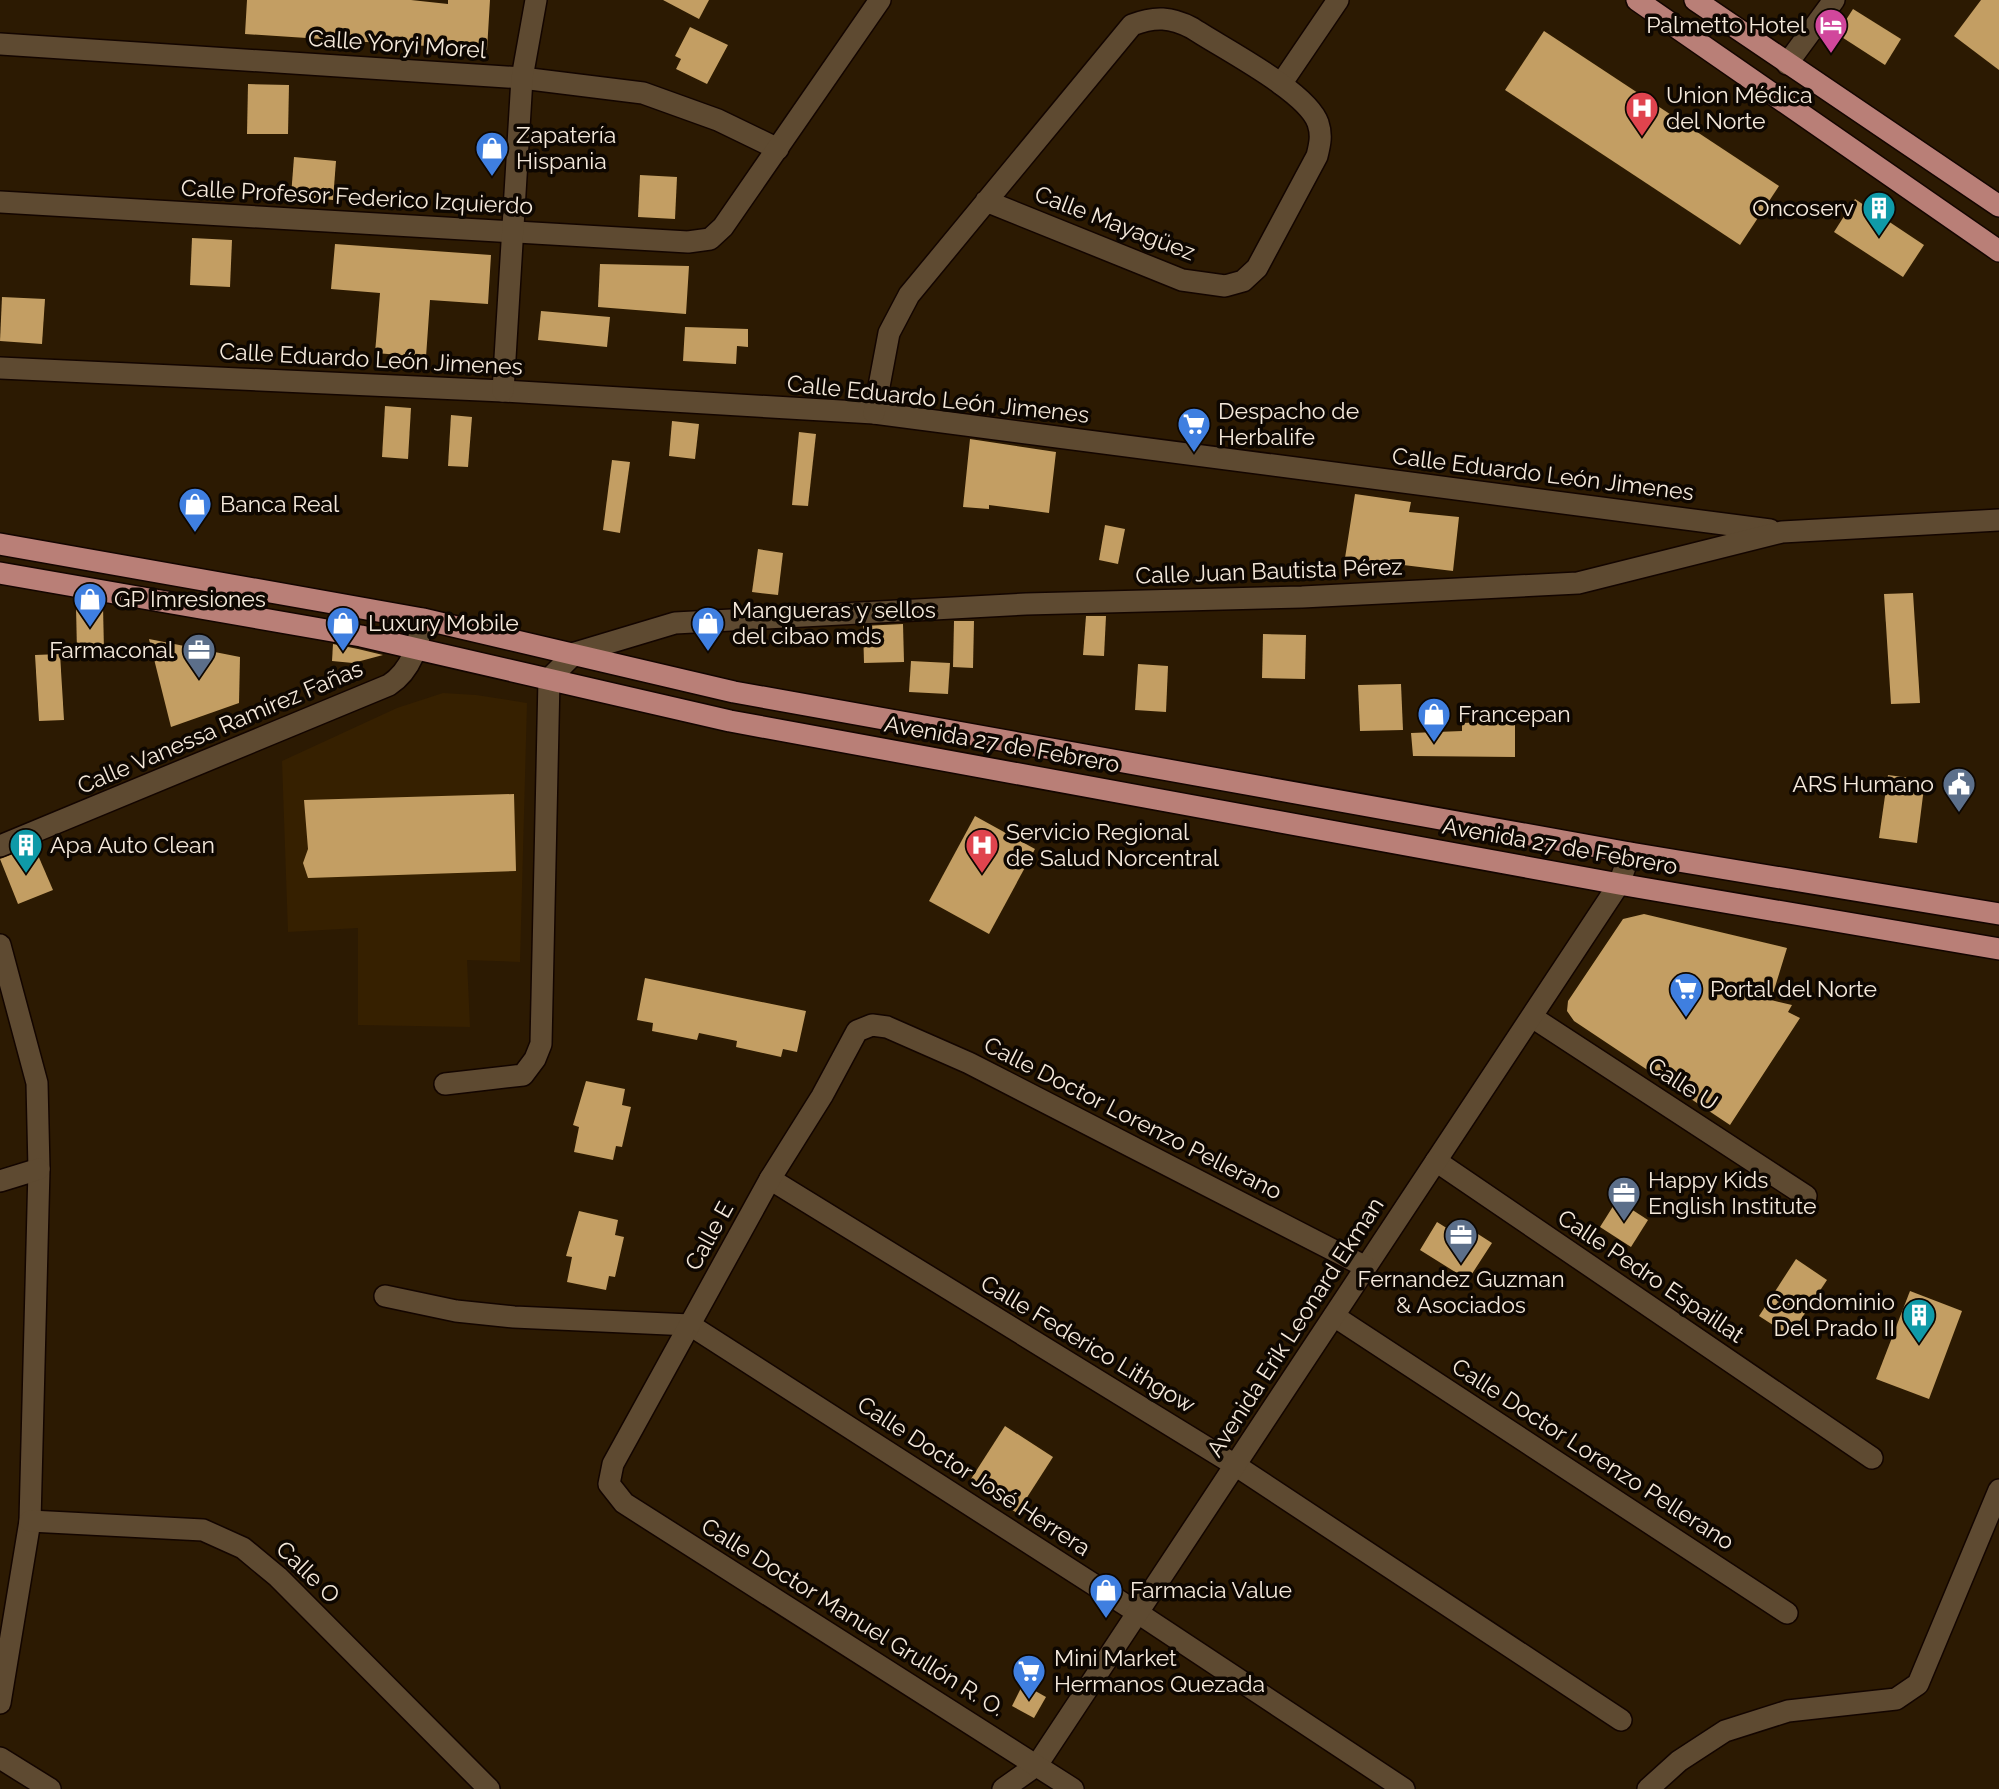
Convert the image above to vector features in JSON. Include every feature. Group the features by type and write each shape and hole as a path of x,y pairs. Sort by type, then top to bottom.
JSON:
{"main road":[{"path":"1637,0 1999,251"},
{"path":"1695,0 1999,206"},
{"name":"Avenida 27 de Febrero","path":"0,544 423,620 575,653 734,692 1630,853 1999,915"},
{"name":"Avenida 27 de Febrero","path":"0,573 361,636 744,724 1619,884 1999,949"}],"street":[{"path":"503,391 510,233 522,78 536,0"},
{"path":"778,149 880,0"},
{"path":"1281,84 1338,0"},
{"path":"1787,64 1834,0"},
{"name":"Calle Mayagüez","path":"874,413 890,332 897,312 986,201 1132,25 1161,18 1178,21 1281,84 1310,109 1318,122 1321,137 1317,156 1257,268 1243,281 1225,286 1182,280 986,201"},
{"name":"Calle Yoryi Morel","path":"0,44 522,78 643,93 718,120 778,149"},
{"name":"Calle Profesor Federico Izquierdo","path":"0,202 688,242 710,239 723,227 778,149"},
{"name":"Calle Eduardo León Jimenes","path":"0,368 503,391 874,413 1782,532"},
{"name":"Calle Juan Bautista Pérez","path":"549,679 575,653 675,624 1026,604 1394,593 1578,583 1782,532 1999,520"},
{"name":"Calle Vanessa Ramírez Fañas","path":"0,846 389,685 399,678 417,649 423,620"},
{"path":"445,1084 523,1075 536,1059 541,1044 549,679"},
{"name":"Avenida Erik Leonard Ekman","path":"1003,1789 1037,1765 1619,884 1630,853"},
{"path":"0,945 37,1083 39,1169 30,1521 0,1703"},
{"name":"Calle U","path":"1532,1017 1806,1196"},
{"name":"Calle E","path":"609,1484 612,1464 770,1180 822,1096 857,1031 872,1024"},
{"name":"Calle Doctor Lorenzo Pellerano","path":"872,1024 887,1027 969,1063 1366,1267"},
{"name":"Calle Pedro Espaillat","path":"1436,1161 1872,1458"},
{"path":"0,1181 39,1169"},
{"name":"Calle Federico Lithgow","path":"770,1180 1236,1465 1620,1720"},
{"path":"385,1296 456,1311 514,1317 690,1325"},
{"name":"Calle Doctor Lorenzo Pellerano","path":"1334,1315 1787,1614"},
{"name":"Calle Doctor José Herrera","path":"690,1325 1138,1613 1404,1789"},
{"name":"Calle Doctor Manuel Grullón R. O.","path":"609,1484 624,1503 1073,1789"},
{"path":"1648,1789 1679,1760 1725,1731 1788,1711 1896,1699 1918,1684 1999,1491"},
{"name":"Calle O","path":"30,1521 203,1530 243,1548 278,1577 489,1789"},
{"path":"0,1758 50,1789"}],"shaded area":[{"path":"443,693 527,703 520,962 467,960 470,1027 358,1025 358,928 288,932 282,761 397,708"}],"building":[{"path":"247,0 411,0 448,4 448,0 490,0 487,50 245,34"},
{"path":"663,0 709,0 699,19"},
{"path":"1981,0 1999,0 1999,70 1954,36"},
{"path":"1853,9 1901,39 1885,65 1837,34"},
{"path":"690,27 728,45 707,84 676,69 681,59 675,56"},
{"name":"Union Médica del Norte","path":"1544,31 1779,186 1740,245 1505,90"},
{"path":"248,84 289,85 288,134 247,134"},
{"path":"294,157 336,161 333,200 291,196"},
{"path":"640,175 677,177 675,219 638,217"},
{"name":"Oncoserv","path":"1855,199 1924,245 1903,277 1834,232"},
{"path":"192,238 232,240 230,287 190,285"},
{"path":"335,244 491,255 488,304 430,300 426,357 375,353 380,293 331,289"},
{"path":"600,264 689,266 686,314 598,307"},
{"path":"2,297 45,299 42,344 0,341"},
{"path":"541,311 610,317 607,347 538,340"},
{"path":"685,327 748,329 748,347 737,346 736,364 683,361"},
{"path":"385,406 411,408 408,459 382,457"},
{"path":"451,415 472,417 468,467 448,466"},
{"path":"672,421 699,424 695,459 669,456"},
{"path":"799,432 816,434 808,506 792,505"},
{"path":"970,439 1056,452 1049,513 989,505 989,509 963,507"},
{"path":"612,460 630,462 620,533 603,530"},
{"path":"1355,494 1411,502 1409,512 1459,517 1453,571 1345,558"},
{"path":"1105,525 1125,529 1118,564 1099,560"},
{"path":"758,549 783,553 778,595 752,592"},
{"path":"1913,593 1920,703 1891,704 1884,594"},
{"name":"GP Imresiones","path":"103,605 104,652 77,652 76,606"},
{"path":"1086,616 1106,616 1104,656 1083,655"},
{"path":"954,621 974,621 973,668 953,667"},
{"path":"903,624 904,662 864,663 863,626"},
{"path":"1263,634 1306,635 1305,679 1262,678"},
{"name":"Farmaconal","path":"149,639 240,657 239,703 171,727"},
{"name":"Luxury Mobile","path":"333,644 383,655 353,663 332,661"},
{"path":"60,654 64,720 39,721 35,655"},
{"path":"911,661 950,663 948,694 909,692"},
{"path":"1138,664 1168,666 1166,712 1135,710"},
{"path":"1401,684 1403,730 1360,731 1358,685"},
{"path":"1515,721 1515,757 1413,756 1411,733 1462,731 1462,723"},
{"path":"1888,775 1925,780 1917,843 1879,838"},
{"path":"514,794 516,871 308,878 303,863 308,849 304,800"},
{"name":"Servicio Regional de Salud Norcentral","path":"975,816 1035,849 989,934 929,901"},
{"name":"Apa Auto Clean","path":"34,846 53,890 18,904 0,859"},
{"name":"Portal del Norte","path":"1644,914 1787,948 1771,1000 1792,1005 1788,1012 1800,1018 1730,1125 1574,1021 1567,1011 1568,1001 1623,919"},
{"path":"645,978 806,1011 797,1052 783,1049 781,1057 736,1047 737,1041 699,1033 697,1040 652,1031 653,1023 637,1020"},
{"path":"586,1081 625,1089 622,1105 631,1107 622,1147 616,1146 613,1160 574,1152 579,1127 573,1125"},
{"name":"Happy Kids English Institute","path":"1617,1200 1648,1220 1631,1247 1600,1227"},
{"path":"579,1211 618,1220 615,1235 624,1237 615,1277 609,1276 606,1290 567,1282 572,1257 566,1256"},
{"name":"Fernandez Guzman & Asociados","path":"1437,1222 1461,1237 1467,1227 1492,1243 1468,1280 1420,1250"},
{"path":"1796,1259 1827,1280 1790,1336 1759,1316"},
{"name":"Condominio Del Prado II","path":"1910,1291 1962,1311 1929,1399 1876,1379"},
{"path":"1005,1426 1053,1457 1017,1513 969,1482"},
{"name":"Mini Market Hermanos Quezada","path":"1023,1684 1046,1697 1034,1718 1012,1706"}],"place":[{"name":"Palmetto Hotel","path":"1831,55"},
{"name":"Union Médica del Norte","path":"1642,138"},
{"name":"Zapatería Hispania","path":"492,178"},
{"name":"Oncoserv","path":"1879,238"},
{"name":"Despacho de Herbalife","path":"1194,454"},
{"name":"Banca Real","path":"195,534"},
{"name":"GP Imresiones","path":"90,629"},
{"name":"Luxury Mobile","path":"343,653"},
{"name":"Mangueras y sellos del cibao mds","path":"708,653"},
{"name":"Farmaconal","path":"199,680"},
{"name":"Francepan","path":"1434,744"},
{"name":"ARS Humano","path":"1959,814"},
{"name":"Apa Auto Clean","path":"26,875"},
{"name":"Servicio Regional de Salud Norcentral","path":"982,875"},
{"name":"Portal del Norte","path":"1686,1019"},
{"name":"Happy Kids English Institute","path":"1624,1223"},
{"name":"Fernandez Guzman & Asociados","path":"1461,1265"},
{"name":"Condominio Del Prado II","path":"1919,1345"},
{"name":"Farmacia Value","path":"1106,1620"},
{"name":"Mini Market Hermanos Quezada","path":"1029,1701"}]}
